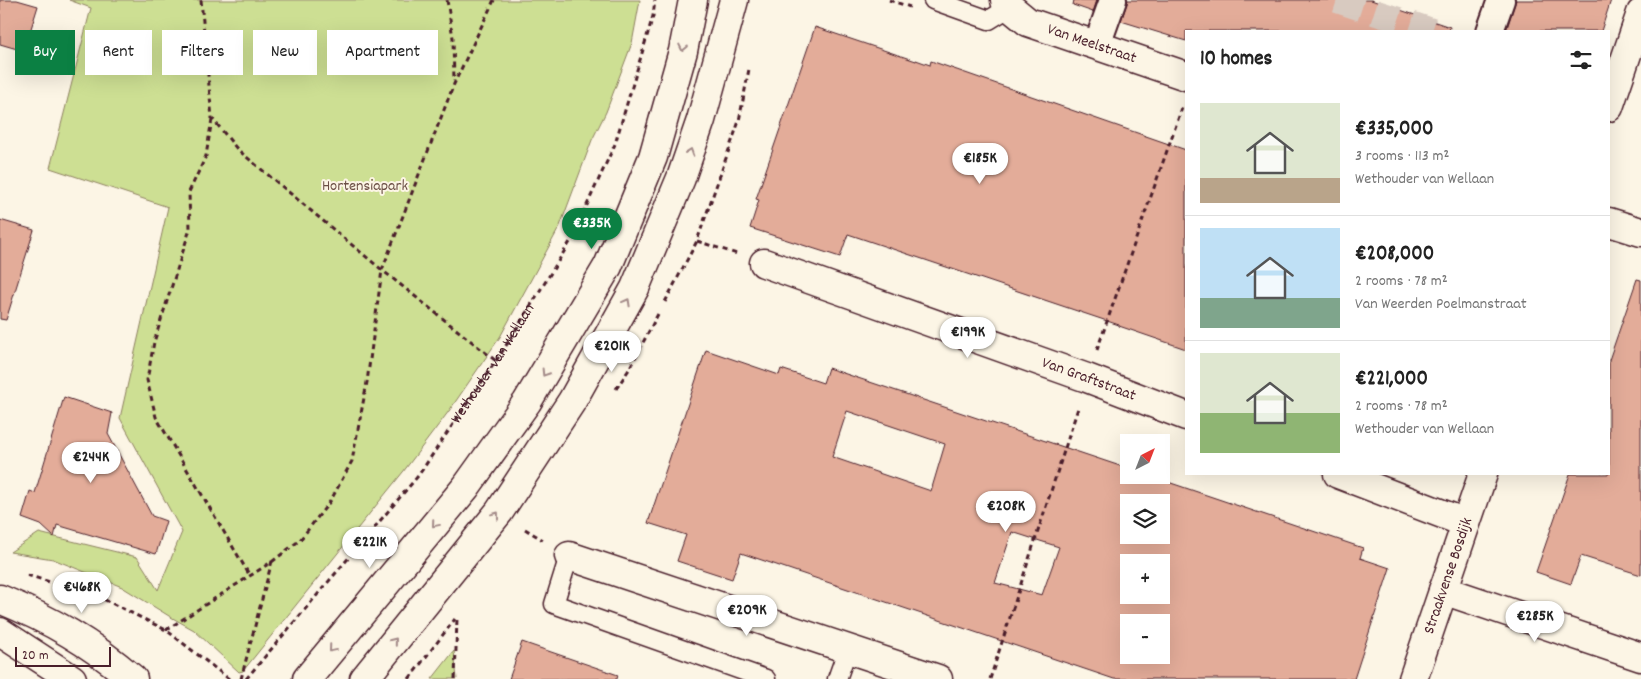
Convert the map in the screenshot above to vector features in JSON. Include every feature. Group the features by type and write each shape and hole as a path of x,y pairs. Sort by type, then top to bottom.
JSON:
{"street":[{"path":"307,679 477,471 527,402 608,266 653,157 683,51 693,0"},
{"path":"364,679 499,512 572,401 635,288 681,178 701,120 734,0"},
{"path":"1096,45 1112,0"},
{"path":"1490,30 1501,0"},
{"name":"Van Meelstraat","path":"1008,4 1028,22 1185,76"},
{"path":"1610,105 1634,61 1641,13"},
{"path":"1610,222 1641,232"},
{"name":"Van Graftstraat","path":"764,263 1078,375 1185,416"},
{"path":"1341,475 1466,523"},
{"name":"Straakvense Bosdijk","path":"1414,679 1483,475"},
{"path":"569,556 938,679"},
{"path":"1443,590 1641,657"},
{"path":"0,599 46,619 73,634 133,679"},
{"path":"0,632 72,679"}],"lane":[{"path":"934,0 989,20 1008,4"},
{"path":"569,556 554,604 766,679"},
{"path":"837,679 848,648"}],"path":[{"path":"201,0 212,118 206,156 189,192 190,229 154,342 148,380 156,418 250,576"},
{"path":"447,0 453,38 454,84"},
{"path":"166,630 250,576 300,540 331,500 352,461 367,382 382,270 454,84 494,0"},
{"name":"Wethouder van Wellaan","path":"246,679 418,476 496,360 570,242 615,144 656,0"},
{"path":"212,118 238,149 382,270 496,360"},
{"path":"697,241 764,263"},
{"path":"241,679 272,561"},
{"path":"18,572 98,597 166,630 229,679"},
{"path":"455,679 457,617"}],"green space":[{"name":"Hortensiapark","path":"69,0 640,0 632,43 606,112 592,140 560,226 500,337 449,411 403,472 243,671 239,672 194,630 122,587 53,559 10,552 39,533 137,557 158,590 182,532 120,418 168,207 50,168 85,31 85,75 152,75 152,30 85,30 91,8"},
{"path":"454,651 457,679 432,679"}],"building":[{"path":"0,0 17,0 38,6 31,30 15,30 15,48 0,44"},
{"path":"1074,0 1097,0 1093,12 1073,5"},
{"path":"1128,0 1371,0 1450,27 1449,30 1185,30 1185,41 1121,21"},
{"path":"1516,0 1611,0 1601,30 1506,30"},
{"path":"815,27 916,61 930,65 931,61 1185,150 1185,349 848,234 840,257 750,228 759,200 756,199"},
{"path":"0,220 34,230 6,320 0,319"},
{"path":"1637,279 1641,280 1641,575 1581,556 1571,584 1536,572 1570,475 1610,475 1610,357"},
{"path":"706,350 779,375 781,369 823,383 828,368 1120,466 1120,484 1170,483 1363,548 1360,558 1390,568 1354,679 1114,679 741,553 732,579 677,561 686,535 648,523","holes":["847,411 945,444 931,491 832,457","1012,532 1059,547 1042,595 995,583"]},
{"path":"64,397 112,413 108,434 152,516 166,521 156,554 57,525 54,537 41,525 22,518 30,491 35,493"},
{"path":"522,642 618,675 617,679 509,679"}],"tunnel":[{"path":"1337,0 1429,30"}]}
